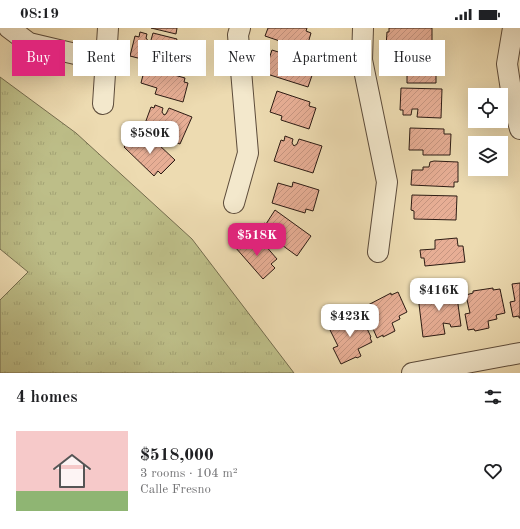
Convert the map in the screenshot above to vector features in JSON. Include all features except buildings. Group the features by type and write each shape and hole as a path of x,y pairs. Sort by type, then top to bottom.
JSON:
{"street":[{"path":"9,28 29,43 73,53"},
{"path":"107,40 108,28"},
{"path":"234,203 248,153 238,35 240,28"},
{"path":"363,28 362,60 387,182 378,252"},
{"path":"512,28 507,64 513,103 520,129"},
{"path":"103,104 105,76"},
{"path":"412,373 520,353"}],"green space":[{"path":"0,77 76,133 192,239 294,373 0,373 0,300 28,272 0,249"}]}
